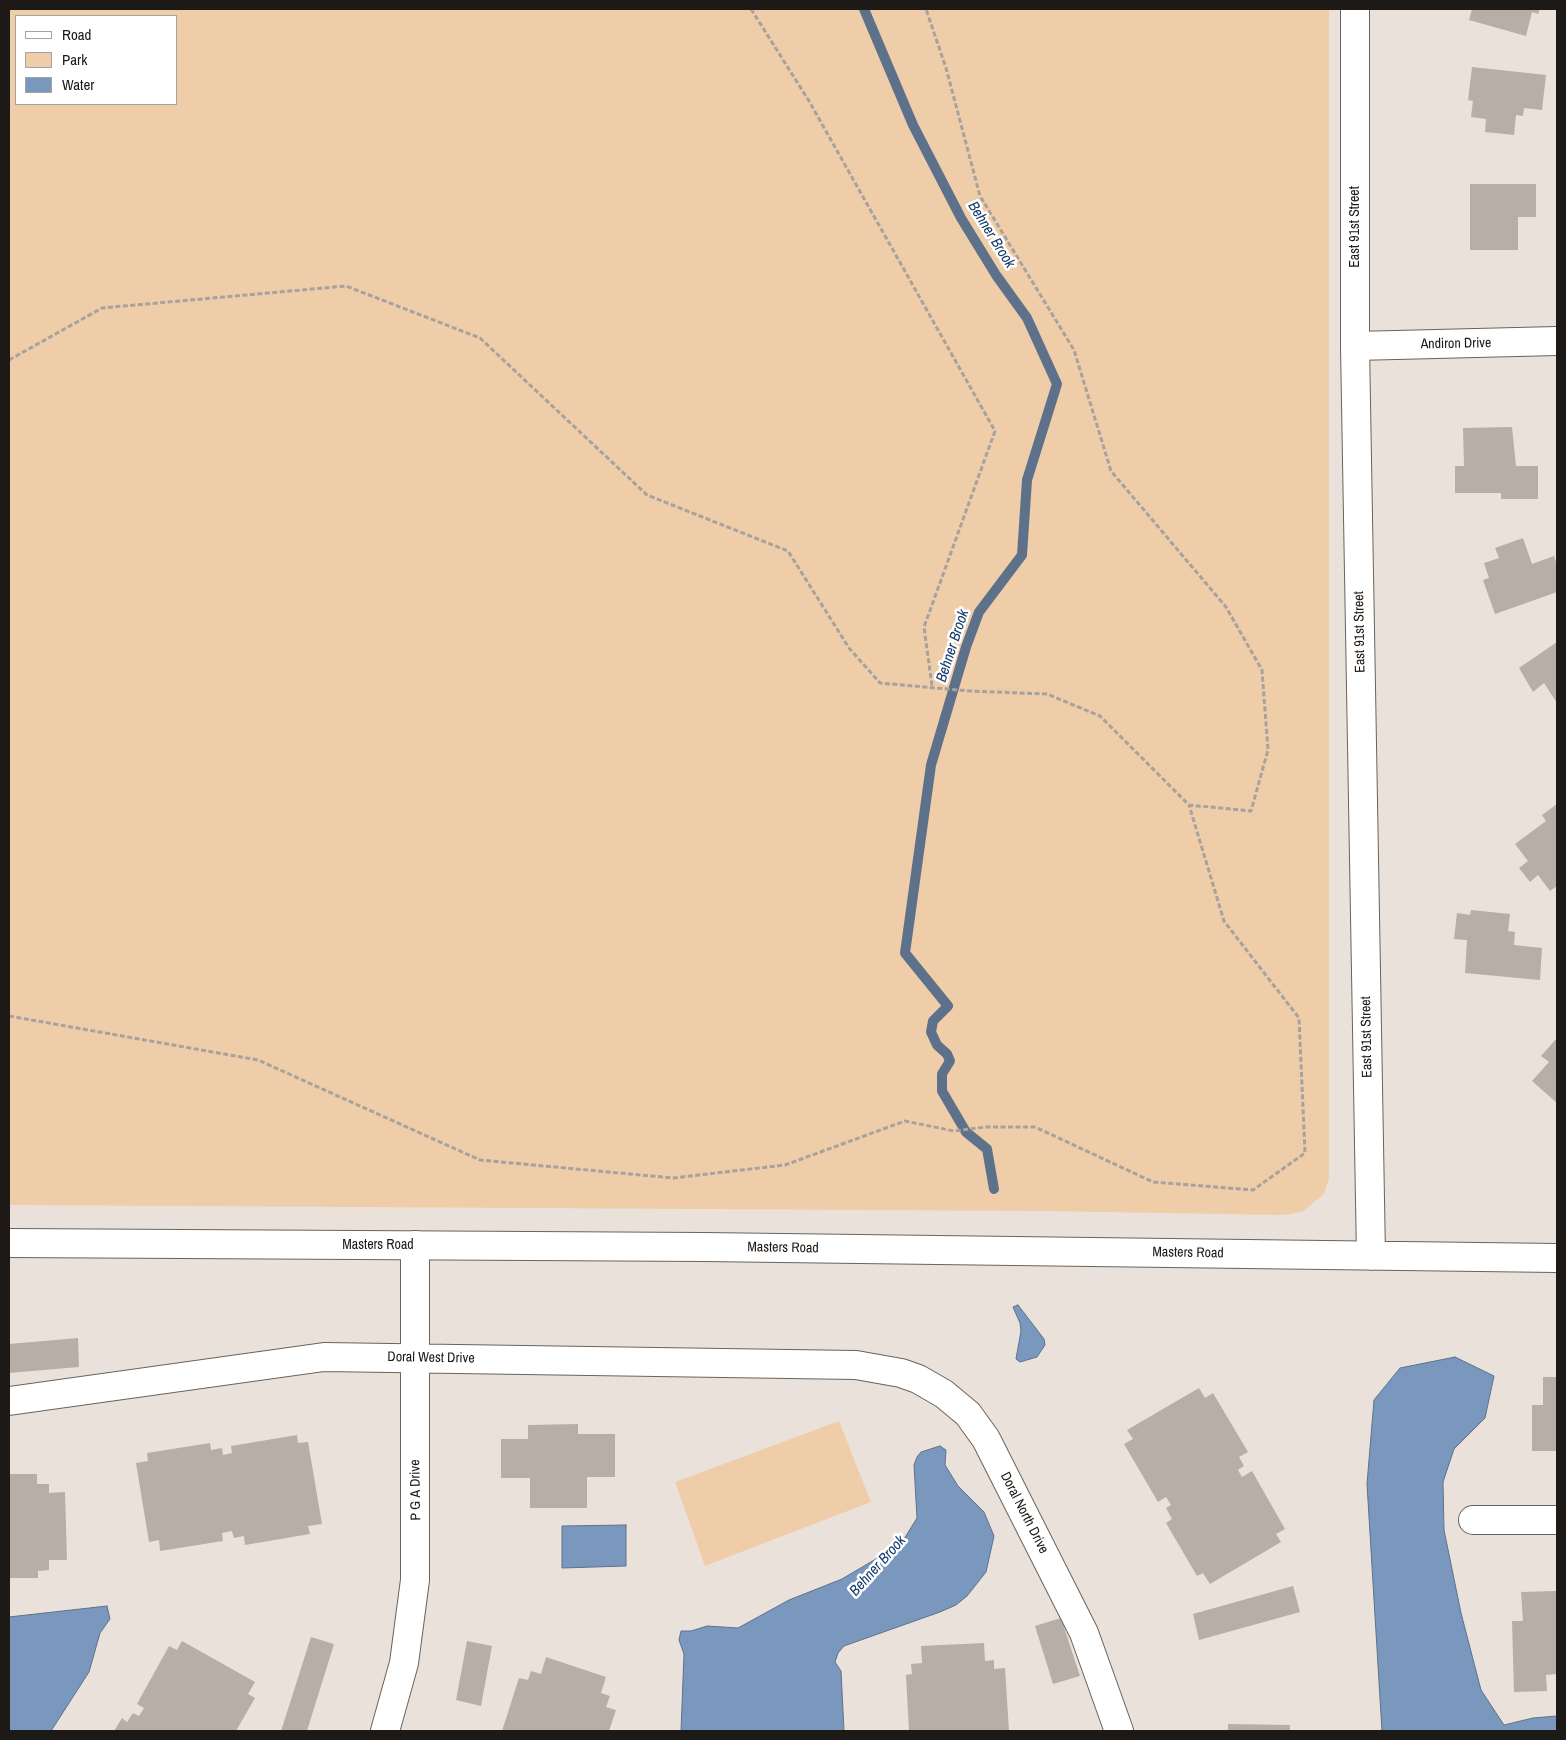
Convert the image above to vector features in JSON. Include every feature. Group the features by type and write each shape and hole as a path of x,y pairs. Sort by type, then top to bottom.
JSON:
{"street":[{"name":"East 91st Street","path":"1354,9 1355,346 1371,1256"},
{"name":"Andiron Drive","path":"1355,346 1557,341"},
{"name":"Masters Road","path":"9,1243 930,1249 1557,1258"},
{"name":"P G A Drive","path":"385,1731 404,1663 415,1580 414,1358 416,1245"},
{"name":"Doral West Drive","path":"9,1401 324,1357 856,1366"},
{"name":"Doral North Drive","path":"856,1366 886,1369 918,1379 968,1414 986,1439 1084,1633 1119,1731"},
{"path":"1473,1520 1557,1520"}],"path":[{"path":"751,9 809,100 995,431 924,627 932,686"},
{"path":"926,9 946,68 980,196 1074,350 1111,471 1226,607 1262,670 1268,750 1252,811 1189,805"},
{"path":"9,360 102,308 346,286 480,338 647,495 788,551 849,648 880,683 932,686 969,691 1047,694 1100,716 1189,805 1224,921 1299,1018 1304,1153 1253,1190 1153,1182 1034,1126 986,1126 954,1131 904,1121 785,1165 673,1178 480,1160 258,1060 9,1016"}],"green space":[{"path":"9,9 1329,9 1329,1178 1324,1194 1302,1212 1284,1215 1039,1211 9,1205"},
{"path":"839,1421 871,1502 705,1566 675,1482"}],"water":[{"path":"1018,1305 1044,1339 1045,1345 1037,1357 1020,1362 1016,1359 1021,1331 1020,1323 1013,1307"},
{"path":"1455,1357 1494,1376 1485,1418 1454,1449 1443,1482 1444,1530 1461,1613 1481,1690 1504,1725 1533,1718 1557,1716 1557,1731 1382,1731 1367,1484 1374,1400 1400,1368"},
{"path":"940,1446 946,1450 945,1465 958,1486 984,1512 994,1536 986,1572 967,1596 956,1605 940,1612 844,1646 838,1653 835,1662 841,1671 844,1731 681,1731 684,1654 679,1640 681,1631 691,1631 707,1626 738,1628 789,1600 842,1579 886,1553 904,1539 917,1518 914,1465 917,1457 921,1452"},
{"path":"626,1525 626,1566 562,1568 562,1526"},
{"path":"107,1606 110,1619 100,1633 89,1672 51,1731 9,1731 9,1617"}],"building":[{"path":"1472,9 1540,9 1538,14 1532,12 1526,36 1469,20"},
{"path":"1472,67 1546,75 1542,110 1524,108 1523,116 1516,115 1514,135 1485,132 1486,119 1471,117 1473,101 1468,100"},
{"path":"1470,184 1536,184 1536,217 1518,217 1518,250 1470,250"},
{"path":"1512,427 1516,466 1538,466 1538,499 1501,499 1501,493 1455,493 1455,466 1464,466 1463,428"},
{"path":"1523,538 1532,564 1554,556 1557,565 1557,592 1495,614 1483,580 1489,578 1484,563 1499,558 1495,548"},
{"path":"1557,642 1557,703 1544,683 1533,692 1519,668"},
{"path":"1557,804 1557,886 1550,891 1538,875 1530,882 1519,868 1528,861 1515,844 1546,821 1542,815"},
{"path":"1471,910 1510,914 1508,931 1515,932 1514,945 1542,948 1540,980 1465,973 1467,940 1454,939 1457,913 1470,915"},
{"path":"1557,1038 1557,1103 1532,1081 1549,1062 1541,1056"},
{"path":"78,1338 79,1367 9,1373 9,1344"},
{"path":"1543,1377 1557,1377 1557,1451 1532,1451 1532,1405 1543,1405"},
{"path":"1199,1388 1205,1398 1213,1393 1248,1452 1239,1457 1244,1466 1238,1470 1242,1477 1252,1471 1285,1529 1276,1534 1281,1542 1210,1584 1203,1573 1197,1576 1166,1523 1172,1519 1166,1508 1171,1505 1166,1497 1158,1502 1124,1444 1133,1439 1127,1430"},
{"path":"578,1424 578,1434 615,1434 615,1477 587,1477 587,1508 530,1508 530,1478 501,1478 501,1439 528,1439 528,1425"},
{"path":"297,1435 298,1443 308,1442 322,1524 308,1526 310,1534 245,1545 244,1536 234,1538 232,1531 222,1533 223,1541 160,1551 159,1540 149,1542 136,1463 148,1461 147,1453 210,1443 211,1450 222,1448 223,1455 232,1453 231,1446"},
{"path":"9,1474 37,1474 37,1484 49,1484 49,1493 65,1492 67,1560 49,1560 49,1570 38,1571 38,1578 9,1578"},
{"path":"1293,1586 1300,1612 1199,1640 1193,1614"},
{"path":"1556,1591 1557,1674 1546,1675 1547,1691 1514,1692 1512,1621 1523,1621 1521,1592"},
{"path":"1061,1618 1080,1676 1053,1684 1035,1626"},
{"path":"311,1637 334,1644 307,1731 281,1731"},
{"path":"182,1641 255,1682 248,1694 255,1698 236,1731 114,1731 122,1718 127,1722 133,1713 139,1716 144,1708 137,1704 169,1646 177,1650"},
{"path":"467,1641 492,1646 481,1706 456,1700"},
{"path":"984,1643 985,1661 994,1660 994,1669 1005,1668 1009,1731 909,1731 906,1675 912,1674 911,1664 922,1663 921,1646"},
{"path":"546,1657 606,1677 601,1693 610,1696 606,1707 616,1710 609,1731 502,1731 519,1678 528,1680 531,1671 541,1674"},
{"path":"1228,1724 1290,1725 1290,1731 1228,1731"}],"waterway":[{"name":"Behner Brook","path":"864,9 913,125 961,218 996,275 1027,318 1057,384 1027,480 1022,555 979,612 966,647 931,765 905,953 948,1006 933,1021 931,1032 937,1045 947,1054 950,1061 942,1074 942,1091 966,1132 987,1149 994,1189"}]}
